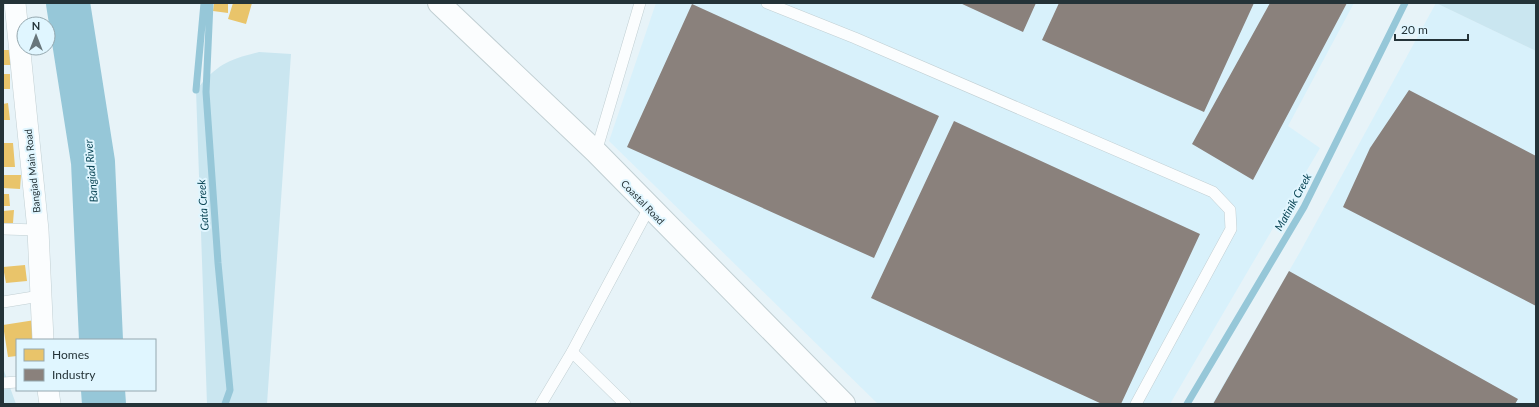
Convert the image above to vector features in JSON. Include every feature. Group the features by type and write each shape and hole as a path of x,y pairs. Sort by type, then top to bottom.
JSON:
{"main road":[{"name":"Coastal Road","path":"439,3 596,152 649,208 844,404"}],"street":[{"name":"Bangiad Main Road","path":"15,3 38,230 43,339"},
{"path":"48,391 50,404"}],"lane":[{"path":"596,152 640,3"},
{"path":"767,3 855,38 1213,192 1230,210 1231,229 1136,404"},
{"path":"541,404 572,352 649,208"},
{"path":"3,229 38,230"},
{"path":"3,302 40,296"},
{"path":"572,352 625,404"},
{"path":"3,383 16,382"}],"shaded area":[{"path":"656,3 1354,3 1288,126 1320,148 1170,404 878,404 609,141"},
{"path":"1436,3 1536,51 1536,404 1212,404 1300,252"},
{"path":"1436,3 1536,3 1536,51"},
{"path":"259,52 291,54 267,404 207,404 196,90 211,74 224,64"},
{"path":"3,368 16,404 3,404"}],"building: Homes":[{"path":"214,3 228,3 228,13 213,11"},
{"path":"233,3 252,3 246,24 228,19"},
{"path":"3,50 10,50 11,65 3,65"},
{"path":"3,74 10,74 10,89 3,89"},
{"path":"8,103 10,120 3,120 3,104"},
{"path":"3,143 13,143 15,167 3,167"},
{"path":"3,175 21,175 20,189 3,188"},
{"path":"3,194 9,194 10,206 3,206"},
{"path":"14,210 13,223 3,223 3,211"},
{"path":"25,265 27,281 6,283 3,267"},
{"path":"35,320 39,339 16,339 16,356 8,357 3,325"}],"building: Industry":[{"path":"960,3 1036,3 1023,32"},
{"path":"1059,3 1254,3 1204,112 1042,40"},
{"path":"1270,3 1347,3 1253,180 1192,144"},
{"path":"692,4 939,116 874,258 627,147"},
{"path":"1409,90 1536,156 1536,306 1343,207 1370,148"},
{"path":"954,121 1200,234 1121,404 1102,404 871,298"},
{"path":"1289,271 1518,399 1515,404 1213,404"}],"waterway":[{"name":"Bangiad River","path":"68,3 93,162 101,339"},
{"path":"196,90 204,3"},
{"name":"Gata Creek","path":"210,3 206,92 218,263 230,390 225,404"},
{"name":"Matinik Creek","path":"1187,404 1304,207 1405,3"},
{"name":"Bangiad River","path":"103,391 104,404"}]}
